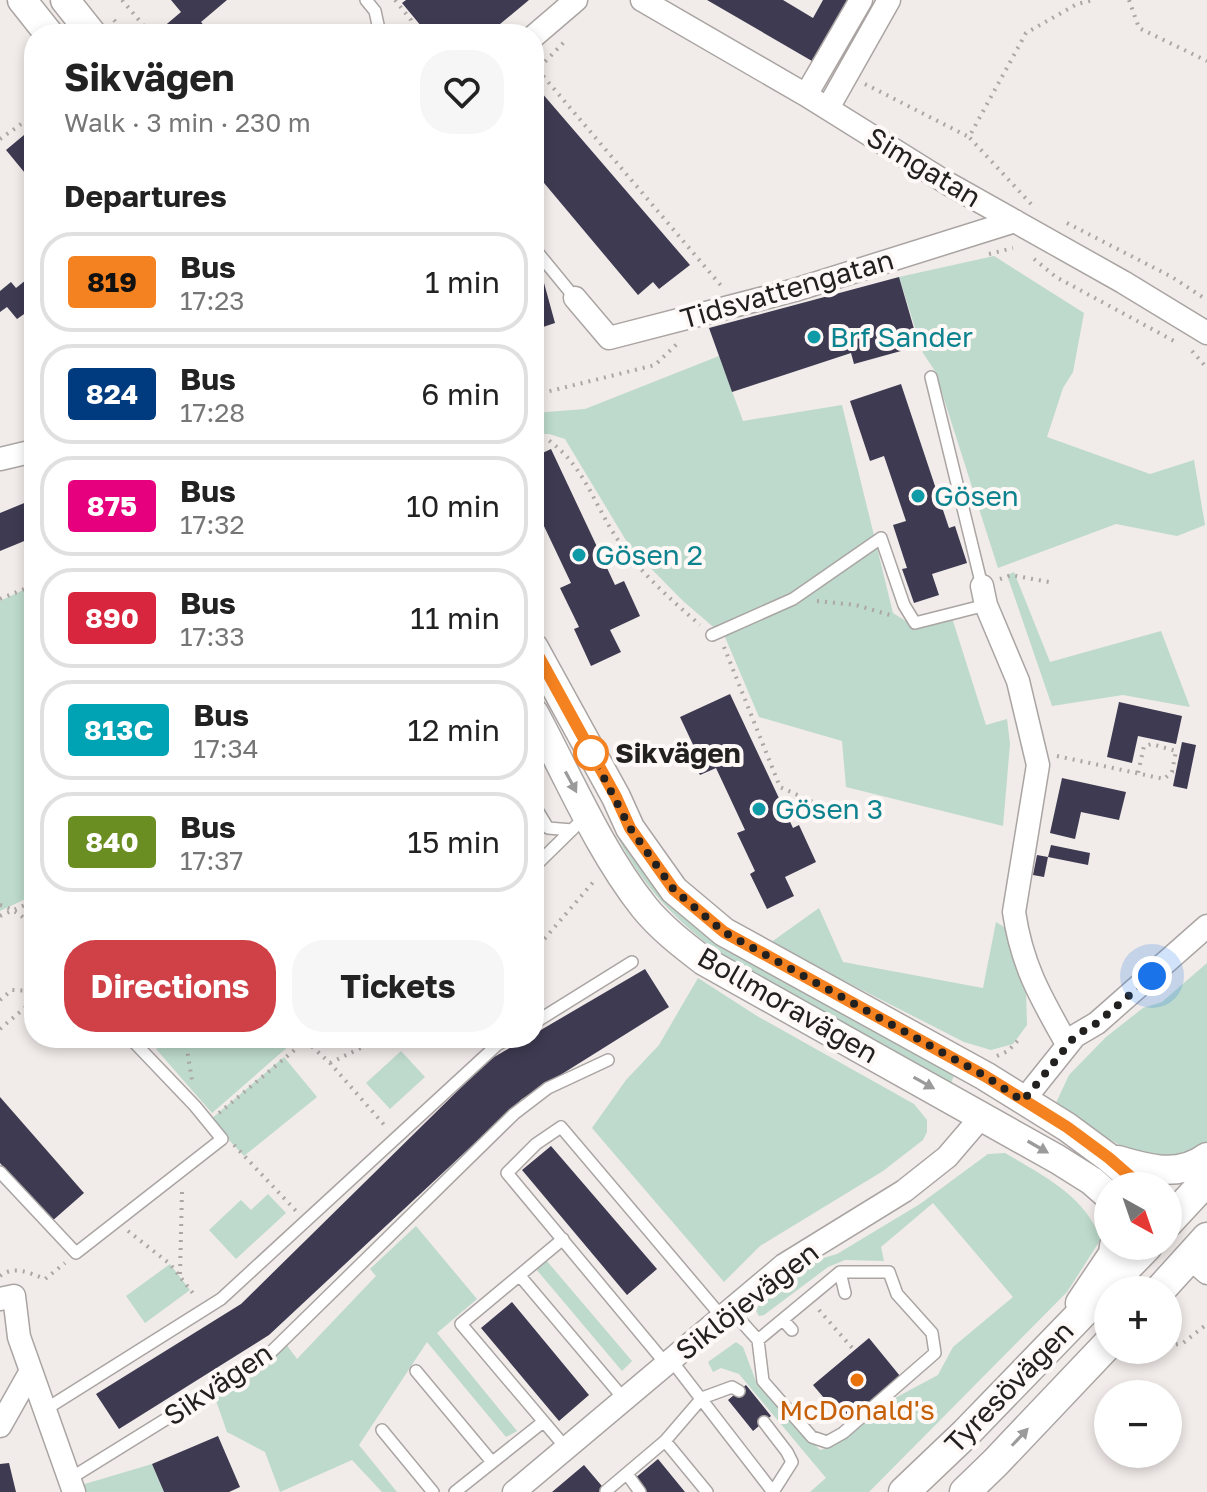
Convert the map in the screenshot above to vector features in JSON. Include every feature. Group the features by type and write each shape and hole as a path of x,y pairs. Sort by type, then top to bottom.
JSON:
{"main road":[{"path":"1166,1276 1207,1180"},
{"name":"Tyresövägen","path":"904,1492 966,1433 1133,1260"},
{"name":"Tyresövägen","path":"965,1492 1094,1359"}],"street":[{"path":"22,0 41,24"},
{"path":"65,0 84,24"},
{"path":"544,27 576,0"},
{"name":"Simgatan","path":"642,0 1207,333"},
{"path":"806,95 861,0"},
{"path":"828,108 889,0"},
{"name":"Tidsvattengatan","path":"575,298 609,338 736,306 1015,221"},
{"path":"0,459 24,453"},
{"path":"984,596 1018,681 1038,765 1014,912 1032,984 1067,1044"},
{"name":"Bollmoravägen","path":"544,666 630,828 674,890 724,932 985,1076 1067,1127 1125,1172"},
{"name":"Bollmoravägen","path":"544,737 580,822 600,844 645,909 673,937 704,961 983,1115 1094,1184"},
{"path":"580,822 616,797"},
{"path":"983,1115 1023,1101 1067,1044 1107,1015 1207,926"},
{"name":"Siklöjevägen","path":"514,1492 784,1265 904,1191 947,1157 983,1115"},
{"name":"Bollmoravägen","path":"1109,1158 1154,1171 1178,1170 1207,1157"},
{"path":"1057,1338 1109,1260"},
{"name":"Sikvägen","path":"0,1299 14,1296 19,1337 72,1485"},
{"path":"0,1426 31,1371"}],"lane":[{"path":"366,0 375,11 378,24"},
{"path":"544,260 575,298"},
{"path":"712,635 793,599 881,538 904,605 915,623 984,596 931,377"},
{"path":"544,821 548,828 580,822"},
{"path":"544,857 580,822"},
{"path":"544,1017 632,962"},
{"path":"0,1172 76,1253 222,1139 140,1048"},
{"path":"46,1409 221,1299 396,1139 488,1048"},
{"name":"Sikvägen","path":"72,1485 266,1357 514,1114 548,1088 608,1060"},
{"path":"758,1340 840,1272 889,1272 897,1294 932,1333 935,1353 843,1433 827,1442 812,1437 763,1381 758,1340 726,1313 561,1127 536,1144 507,1173 702,1398 773,1492 792,1462 764,1422"},
{"path":"563,1239 461,1324 566,1448"},
{"path":"840,1272 845,1293"},
{"path":"520,1276 624,1399"},
{"path":"783,1320 792,1330"},
{"path":"416,1371 492,1462"},
{"path":"606,1491 665,1441 702,1398 732,1387 739,1391"},
{"path":"455,1492 543,1422"},
{"path":"382,1430 433,1492"},
{"path":"665,1441 707,1492"},
{"path":"627,1474 640,1492"}],"path":[{"path":"122,0 142,24"},
{"path":"395,0 412,24"},
{"path":"969,137 1026,33 1077,4 1094,0"},
{"path":"1129,0 1139,28 1207,61"},
{"path":"544,77 736,306"},
{"path":"858,81 969,137 1033,206"},
{"path":"0,139 24,122"},
{"path":"1061,220 1172,277 1207,300"},
{"path":"544,440 563,450 589,484 614,534 637,566 725,648 780,787 848,818"},
{"path":"1011,575 1049,582"},
{"path":"0,599 24,589"},
{"path":"793,599 856,605 915,623"},
{"path":"1038,765 1054,755 1065,756 1138,773 1164,779 1172,772 1176,751 1152,744 1144,746 1138,773"},
{"path":"544,939 597,877"},
{"path":"0,905 15,910 24,918"},
{"path":"0,916 24,906"},
{"path":"0,1000 12,990 24,991"},
{"path":"0,1029 24,1009"},
{"path":"186,1048 195,1106"},
{"path":"208,1122 297,1048"},
{"path":"316,1048 396,1139"},
{"path":"330,1063 361,1048"},
{"path":"222,1139 229,1140 306,1222"},
{"path":"180,1172 184,1201 180,1276"},
{"path":"116,1222 170,1264 206,1307"},
{"path":"0,1276 19,1269 45,1279 76,1253"},
{"path":"1182,1343 1207,1324"}],"green space":[{"path":"994,256 1084,313 1073,372 1063,388 1047,437 1150,474 1194,460 1205,525 1177,536 1116,524 998,568 935,371 923,353 899,277"},
{"path":"719,356 743,421 842,405 893,613 917,628 952,618 986,725 1007,719 1010,744 1003,826 846,787 842,741 759,717 725,637 683,601 630,547 565,439 544,434 544,412 585,409"},
{"path":"1014,572 1050,662 1161,631 1190,707 1123,695 1052,706 1007,575"},
{"path":"24,590 24,900 0,911 0,601"},
{"path":"623,835 720,943 954,1076 950,1085 716,950 683,923 654,892 618,838"},
{"path":"819,908 843,962 983,988 996,922 1004,927 1026,990 1027,1025 1013,1044 991,1050 964,1042 770,943"},
{"path":"1207,963 1207,1143 1188,1154 1168,1158 1148,1156 1109,1139 1056,1103 1069,1075 1106,1037 1143,1008 1162,1002"},
{"path":"698,978 757,1016 914,1104 927,1120 923,1140 883,1171 760,1246 724,1282 592,1128 626,1080 659,1045"},
{"path":"157,1048 287,1048 212,1113"},
{"path":"401,1051 425,1077 390,1109 366,1083"},
{"path":"284,1057 317,1097 244,1156 210,1120"},
{"path":"1005,1153 1061,1188 1094,1224 1094,1250 1067,1292 869,1492 810,1492 826,1478 739,1374 721,1368 713,1372 708,1362 736,1342 743,1347 757,1384 820,1450 831,1447 882,1405 938,1375 953,1347 1013,1297 933,1203 881,1247 884,1261 845,1260 828,1267 764,1315 759,1316 755,1309 813,1261 837,1254 920,1204 988,1154"},
{"path":"268,1194 286,1213 236,1259 209,1230 241,1200 251,1210"},
{"path":"416,1226 477,1299 437,1333 517,1431 506,1437 427,1342 359,1445 397,1492 382,1492 352,1460 280,1492 265,1452 227,1432 213,1392 286,1344 297,1359 376,1276 370,1269"},
{"path":"546,1260 632,1361 622,1371 536,1269"},
{"path":"170,1264 190,1290 145,1323 126,1296"},
{"path":"152,1464 164,1492 80,1492 78,1486"}],"building":[{"path":"171,0 227,0 201,22 203,24 167,24 181,12"},
{"path":"406,0 529,0 500,24 419,24 402,3"},
{"path":"707,0 783,0 813,18 823,0 847,0 812,61"},
{"path":"544,95 690,265 659,289 653,282 638,295 544,183"},
{"path":"24,135 24,172 6,150"},
{"name":"Brf Sander","path":"899,277 919,346 854,364 851,353 732,392 709,328"},
{"path":"11,282 16,288 24,282 24,314 17,319 7,307 0,312 0,291"},
{"path":"544,283 555,323 544,327"},
{"name":"Gösen","path":"901,384 949,528 955,526 967,563 932,574 939,595 914,603 902,569 907,568 893,525 906,521 884,456 870,461 850,401"},
{"name":"Gösen 2","path":"551,449 615,585 624,581 640,616 610,630 621,652 591,666 574,629 579,627 560,588 571,583 544,526 544,452"},
{"path":"24,503 24,541 0,551 0,513"},
{"name":"Gösen 3","path":"730,694 793,828 799,825 816,862 785,877 794,896 767,909 750,874 755,871 737,833 745,830 716,768 700,775 690,754 696,751 680,717"},
{"path":"1119,702 1182,716 1176,744 1138,736 1132,763 1107,757"},
{"path":"1182,742 1196,745 1187,789 1173,786"},
{"path":"1062,778 1126,792 1119,820 1081,812 1075,839 1050,833"},
{"path":"1051,845 1090,853 1088,865 1048,857"},
{"path":"1037,855 1048,857 1044,877 1033,875"},
{"path":"645,969 669,1007 522,1099 269,1335 119,1429 96,1394 241,1304 489,1060 510,1048 544,1048 544,1028"},
{"path":"0,1097 84,1193 51,1222 0,1163"},
{"path":"551,1146 657,1269 627,1295 522,1170"},
{"path":"512,1302 589,1395 559,1421 481,1328"},
{"name":"McDonald's","path":"869,1338 900,1376 845,1423 813,1385"},
{"path":"746,1385 771,1416 753,1431 728,1400"},
{"path":"218,1436 240,1487 229,1492 164,1492 152,1464"},
{"path":"658,1459 685,1492 645,1492 634,1479"},
{"path":"9,1463 16,1492 0,1492 0,1464"},
{"path":"584,1465 607,1492 552,1492"}],"bus line":[{"name":"819","path":"544,666 630,828 674,890 724,932 985,1076 1067,1127 1125,1172"}],"place":[{"name":"Brf Sander","path":"814,337"},
{"name":"Gösen","path":"918,496"},
{"name":"Gösen 2","path":"579,555"},
{"name":"Sikvägen","path":"591,753"},
{"name":"Gösen 3","path":"759,809"},
{"name":"McDonald's","path":"857,1380"}],"route":[{"path":"591,753 630,828 674,890 724,932 985,1076 1023,1101 1075,1036 1097,1023 1152,976"}]}
